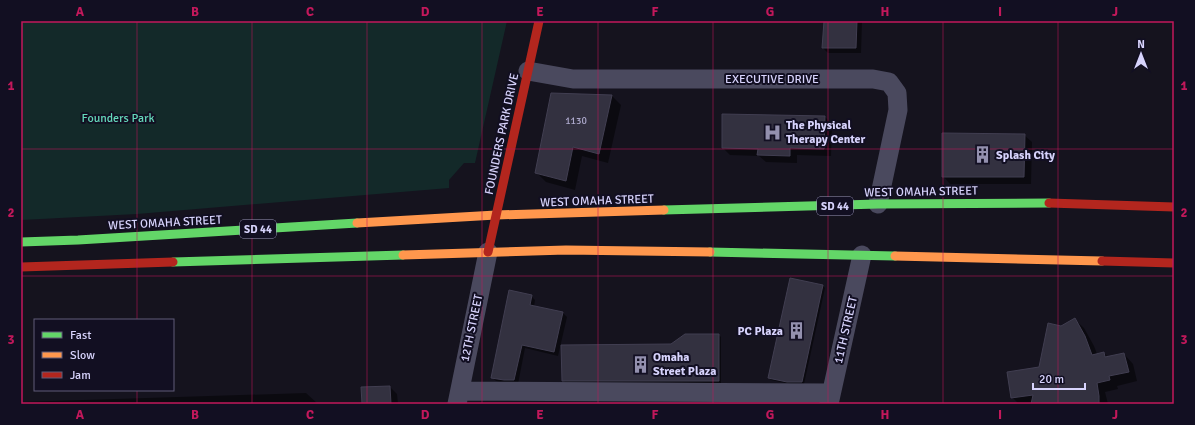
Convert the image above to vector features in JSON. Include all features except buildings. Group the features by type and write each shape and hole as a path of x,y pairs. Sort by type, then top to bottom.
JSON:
{"main road":[{"name":"FOUNDERS PARK DRIVE","path":"488,252 539,21"},
{"name":"WEST OMAHA STREET","path":"21,242 496,215 878,204 1045,203 1174,207"},
{"path":"21,267 566,250 723,252 1174,263"}],"street":[{"name":"EXECUTIVE DRIVE","path":"528,71 573,79 873,79 889,82 897,93 898,110 878,204"},
{"name":"12TH STREET","path":"458,398 488,252"},
{"name":"11TH STREET","path":"830,398 862,256"},
{"path":"458,398 830,398"}],"green space":[{"name":"Founders Park","path":"21,21 507,21 475,163 464,163 449,180 449,188 137,214 21,220"}],"traffic: fast":[{"path":"664,210 878,204 1049,203"},
{"path":"21,242 78,240 357,223"},
{"path":"710,252 895,256"},
{"path":"173,262 403,255"}],"traffic: slow":[{"path":"357,223 496,215 664,210"},
{"path":"403,255 566,250 710,252"},
{"path":"895,256 1102,261"}],"traffic: jam":[{"path":"488,252 539,21"},
{"path":"1049,203 1174,207"},
{"path":"1102,261 1174,263"},
{"path":"21,267 173,262"}],"place":[{"name":"The Physical Therapy Center","path":"773,132"},
{"name":"Splash City","path":"983,155"},
{"name":"PC Plaza","path":"796,331"},
{"name":"Omaha Street Plaza","path":"640,364"}]}
